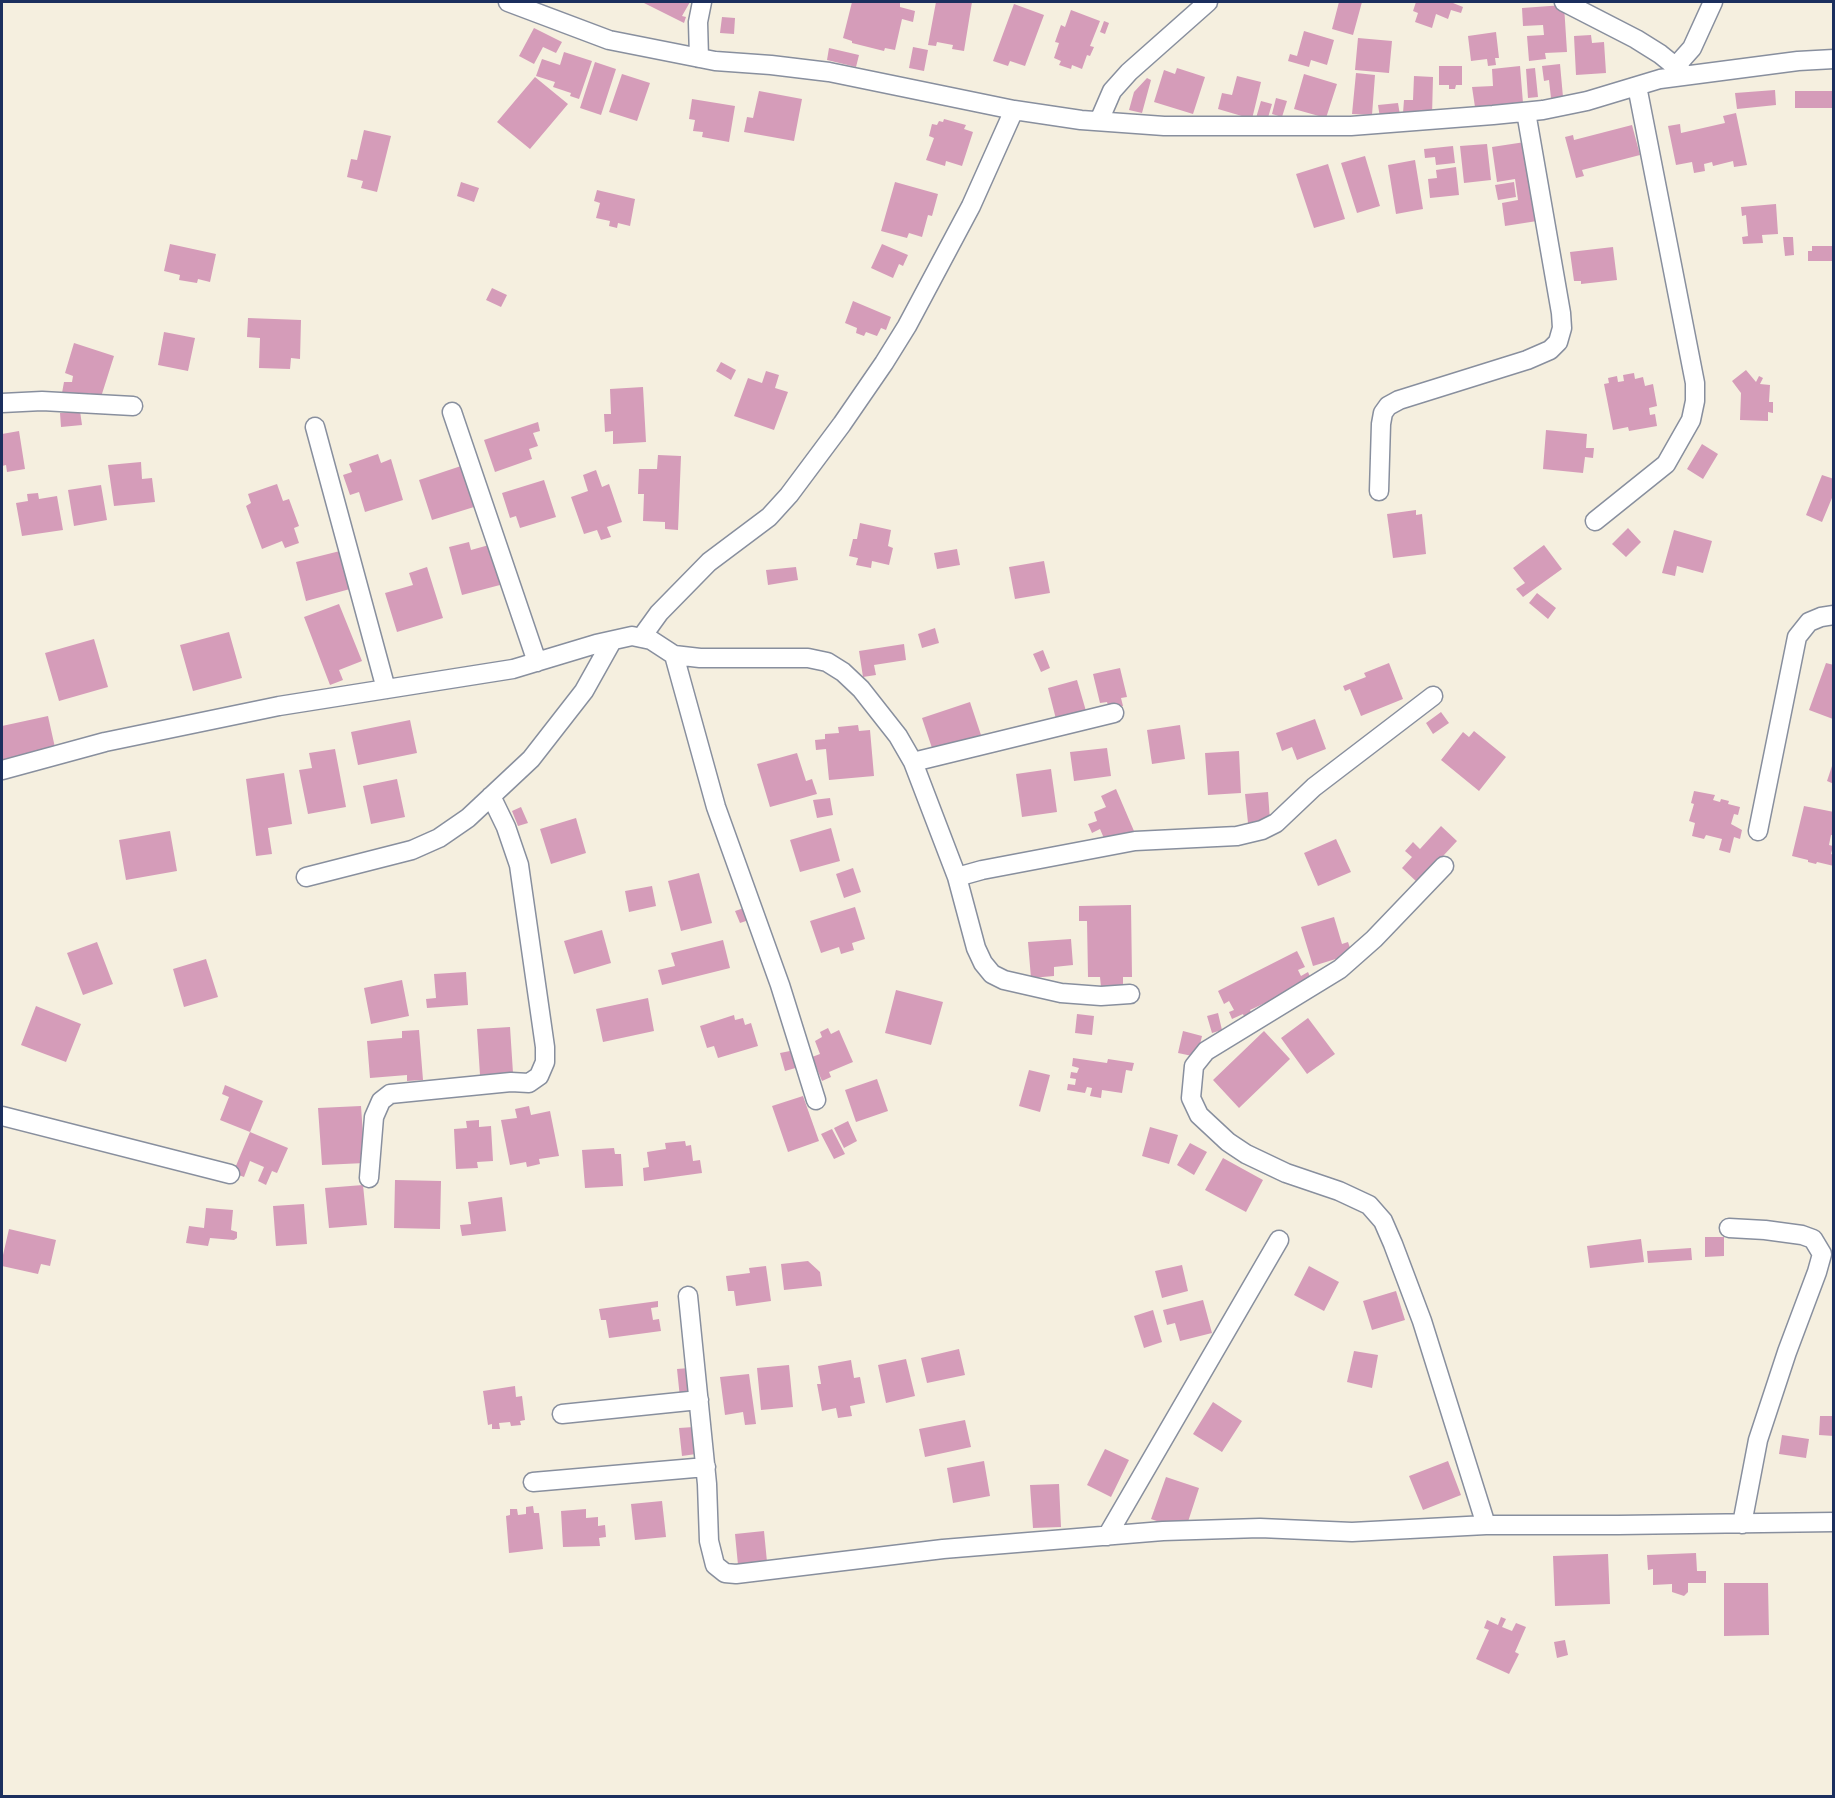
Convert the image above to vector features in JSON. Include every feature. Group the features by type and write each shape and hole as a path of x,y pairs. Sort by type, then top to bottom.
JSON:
{"street":[{"path":"508,2 609,40 699,58 829,72 1014,110 1099,121 1164,126 1351,126 1526,112 1587,101 1681,71 1833,59"},
{"path":"699,58 698,22 702,2"},
{"path":"1099,121 1112,91 1129,72 1208,2"},
{"path":"1564,2 1636,39 1681,71"},
{"path":"1681,71 1713,2"},
{"path":"1595,520 1666,464 1691,420 1695,401 1692,372 1637,86"},
{"path":"641,638 659,613 709,562 769,517 789,495 842,424 907,326 971,206 1014,110"},
{"path":"1379,491 1381,424 1383,413 1388,406 1399,399 1527,360 1550,350 1558,342 1562,328 1561,314 1526,112"},
{"path":"2,402 42,401 133,406"},
{"path":"452,412 537,662"},
{"path":"315,427 387,689"},
{"path":"1758,831 1797,638 1809,622 1833,615"},
{"path":"2,770 105,742 279,706 513,669 632,636 651,640 674,655 700,658 800,657 827,662 843,672 861,689 898,736 913,762 957,877 976,948 983,963 992,974 1004,980 1061,993 1101,996 1130,994"},
{"path":"306,876 412,850 439,838 468,818 531,759 584,691 612,641"},
{"path":"674,655 716,807 780,985 816,1100"},
{"path":"957,877 982,870 1135,841 1238,836 1262,830 1275,823 1314,787 1433,696"},
{"path":"913,762 1114,713"},
{"path":"369,1178 375,1117 381,1101 390,1094 511,1082 530,1083 539,1076 545,1062 519,865 506,827 490,796"},
{"path":"1444,866 1374,939 1340,969 1206,1051 1194,1066 1191,1098 1199,1115 1228,1142 1246,1154 1286,1173 1339,1191 1369,1205 1383,1221 1422,1321 1486,1525"},
{"path":"2,1116 230,1174"},
{"path":"1729,1228 1802,1235 1813,1239 1822,1254 1758,1440 1742,1524"},
{"path":"1107,1536 1279,1240"},
{"path":"688,1296 706,1467 709,1541 715,1565 725,1573 736,1574 943,1549 1163,1531 1260,1528 1352,1532 1486,1525 1833,1522"},
{"path":"562,1414 699,1400"},
{"path":"533,1482 706,1467"}],"building":[{"path":"642,2 690,2 682,16 686,17 684,23"},
{"path":"852,2 900,2 900,7 915,11 913,22 902,19 895,50 885,48 884,51 852,43 843,38"},
{"path":"936,2 972,2 964,51 952,49 953,45 937,42 936,46 928,45"},
{"path":"1339,2 1362,2 1353,35 1332,29"},
{"path":"1416,2 1454,2 1463,7 1461,13 1451,10 1448,19 1436,14 1432,28 1415,22 1418,13 1413,11"},
{"path":"1014,4 1044,15 1025,66 1010,61 1008,66 993,61"},
{"path":"1564,5 1567,52 1545,53 1546,59 1529,61 1527,36 1544,35 1543,25 1523,26 1522,8"},
{"path":"1071,10 1100,21 1090,46 1094,47 1090,56 1087,55 1082,69 1072,65 1071,69 1059,65 1061,61 1054,58 1059,43 1055,42 1061,25 1065,27"},
{"path":"722,17 735,18 734,34 720,33"},
{"path":"1104,21 1109,23 1105,34 1100,32"},
{"path":"534,28 562,42 556,53 543,47 534,64 519,56"},
{"path":"1304,31 1334,40 1327,65 1311,60 1309,67 1288,61 1290,54 1297,56"},
{"path":"1496,32 1499,58 1495,58 1496,65 1488,66 1487,59 1471,61 1468,36"},
{"path":"1591,35 1592,43 1604,42 1606,73 1576,75 1574,36"},
{"path":"1358,38 1392,41 1389,73 1355,70"},
{"path":"913,47 928,50 924,71 909,68"},
{"path":"829,48 859,55 856,67 827,60"},
{"path":"564,52 592,61 579,99 570,96 571,93 553,87 555,82 536,76 542,59 560,65"},
{"path":"595,62 616,69 601,115 580,108"},
{"path":"1560,64 1563,97 1551,98 1549,80 1544,81 1542,66"},
{"path":"1439,66 1462,66 1462,85 1449,89 1449,85 1439,85"},
{"path":"1520,66 1523,103 1475,107 1472,87 1493,86 1492,69"},
{"path":"1177,68 1205,77 1193,114 1154,102 1164,70 1175,74"},
{"path":"1535,68 1538,97 1528,98 1526,69"},
{"path":"1356,73 1375,75 1372,115 1352,114"},
{"path":"622,74 650,83 637,121 609,112"},
{"path":"1304,74 1337,84 1326,118 1294,109"},
{"path":"1237,76 1261,82 1252,119 1218,109 1222,93 1232,95"},
{"path":"1414,76 1433,77 1432,116 1403,113 1404,100 1413,100"},
{"path":"535,77 568,104 530,149 497,122"},
{"path":"1147,78 1151,80 1142,113 1129,110 1134,92"},
{"path":"1775,90 1776,105 1737,109 1735,93"},
{"path":"759,91 802,99 794,141 744,132 747,117 753,118"},
{"path":"1795,91 1834,91 1834,108 1795,108"},
{"path":"1276,98 1287,101 1282,117 1272,114"},
{"path":"692,99 735,106 729,142 702,137 703,132 693,131 695,120 689,119"},
{"path":"1261,101 1272,104 1267,121 1256,118"},
{"path":"1398,103 1400,115 1380,118 1378,105"},
{"path":"1736,113 1747,165 1734,167 1733,161 1713,166 1712,162 1704,164 1705,171 1694,173 1692,162 1676,165 1668,126 1680,124 1681,133 1725,123 1723,116"},
{"path":"944,119 966,125 964,129 973,132 962,166 946,161 945,166 926,160 934,138 929,136 932,124 937,125"},
{"path":"1632,125 1640,155 1582,170 1584,176 1576,178 1565,137 1573,135 1574,140"},
{"path":"364,130 391,136 377,192 361,188 363,181 347,177 351,159 357,160"},
{"path":"1525,142 1537,221 1505,226 1502,203 1518,200 1515,179 1497,182 1492,147"},
{"path":"1487,144 1491,180 1464,183 1460,146"},
{"path":"1453,146 1455,163 1436,165 1435,157 1425,158 1424,149"},
{"path":"1365,156 1380,206 1357,213 1341,163"},
{"path":"1415,160 1423,209 1396,214 1388,165"},
{"path":"1328,164 1345,219 1314,228 1296,174"},
{"path":"1456,167 1459,195 1430,198 1428,179 1437,178 1436,170"},
{"path":"461,182 479,188 474,202 457,196"},
{"path":"895,182 938,194 932,216 928,215 922,237 909,233 907,238 881,231"},
{"path":"1514,182 1516,197 1498,200 1495,185"},
{"path":"597,190 635,199 630,226 618,223 617,228 609,226 610,221 596,218 600,203 594,201"},
{"path":"1776,204 1778,234 1762,235 1763,243 1743,244 1742,237 1748,236 1746,215 1742,216 1741,207"},
{"path":"1783,237 1793,237 1794,255 1785,256"},
{"path":"170,244 216,254 210,282 198,279 197,283 179,280 180,275 164,271"},
{"path":"882,244 908,255 903,266 899,264 893,278 871,268"},
{"path":"1812,246 1834,246 1834,261 1808,261 1808,251 1812,251"},
{"path":"1613,247 1617,280 1581,284 1581,281 1574,281 1570,252"},
{"path":"492,288 507,295 501,307 486,300"},
{"path":"853,301 891,317 886,330 881,328 877,336 866,332 864,336 856,333 857,328 845,323"},
{"path":"248,318 301,320 300,359 291,358 290,369 259,368 260,338 247,337"},
{"path":"164,332 195,338 188,371 158,365"},
{"path":"74,343 114,356 101,397 88,393 62,393 64,382 72,382 73,376 65,373"},
{"path":"721,362 736,370 731,380 716,371"},
{"path":"1746,370 1756,382 1759,376 1763,378 1760,384 1770,385 1769,402 1773,402 1773,413 1768,412 1768,421 1740,420 1741,393 1732,381"},
{"path":"766,371 779,375 775,388 788,392 774,430 734,416 748,378 762,383"},
{"path":"1634,373 1635,379 1643,377 1645,386 1653,384 1657,406 1649,408 1650,415 1655,414 1657,426 1629,431 1628,427 1613,430 1604,384 1609,383 1608,378 1617,376 1618,382 1624,381 1623,375"},
{"path":"643,387 646,442 613,444 613,431 605,432 604,414 611,414 610,389"},
{"path":"80,411 82,425 61,427 60,413"},
{"path":"538,422 540,431 533,433 538,446 529,449 532,459 495,472 484,440"},
{"path":"1546,430 1587,434 1586,448 1594,448 1593,458 1585,457 1583,473 1543,469"},
{"path":"19,431 25,469 7,472 6,465 2,466 2,434"},
{"path":"1702,444 1718,454 1703,479 1687,469"},
{"path":"378,454 381,463 391,459 403,500 365,512 359,492 350,495 343,475 352,472 349,464"},
{"path":"658,455 681,456 678,530 665,529 665,522 643,521 644,494 638,494 639,469 657,469"},
{"path":"141,462 142,479 152,478 155,502 114,506 108,465"},
{"path":"461,466 474,507 432,520 419,480"},
{"path":"596,470 602,487 609,484 622,522 607,527 611,537 601,540 597,530 584,534 571,497 588,491 583,475"},
{"path":"1822,475 1834,479 1834,493 1822,522 1806,515"},
{"path":"544,480 556,517 520,528 516,516 510,518 502,493"},
{"path":"277,484 283,501 289,499 299,526 294,528 299,543 285,548 282,541 262,549 246,506 251,503 248,494"},
{"path":"101,485 107,520 74,526 68,490"},
{"path":"38,493 39,499 57,496 63,530 22,536 16,503 28,501 27,494"},
{"path":"1416,510 1416,515 1422,514 1426,554 1393,558 1387,514"},
{"path":"860,523 891,530 888,546 893,548 889,565 872,561 871,568 856,565 858,558 849,556 853,539 857,539"},
{"path":"1628,528 1641,542 1626,557 1612,544"},
{"path":"1674,530 1712,541 1703,573 1677,566 1675,576 1662,573"},
{"path":"469,542 471,550 489,545 500,585 462,595 449,547"},
{"path":"1544,545 1562,569 1523,597 1516,589 1525,583 1513,568"},
{"path":"957,549 960,565 937,569 934,553"},
{"path":"340,551 350,589 306,601 296,562"},
{"path":"1044,561 1050,593 1015,599 1009,567"},
{"path":"427,567 443,618 397,632 385,593 413,585 409,573"},
{"path":"796,567 798,580 768,585 766,570"},
{"path":"1537,593 1556,608 1548,619 1529,603"},
{"path":"339,604 362,661 339,670 343,680 330,685 304,617"},
{"path":"935,628 939,643 922,648 918,634"},
{"path":"229,632 242,678 193,691 180,645"},
{"path":"94,639 108,687 59,701 45,653"},
{"path":"904,644 906,660 874,665 876,675 863,677 859,651"},
{"path":"1043,650 1050,668 1041,672 1033,654"},
{"path":"1389,663 1403,699 1361,716 1350,689 1345,691 1343,686 1366,677 1364,673"},
{"path":"1826,663 1834,665 1833,719 1809,710"},
{"path":"1120,668 1127,697 1121,698 1123,706 1109,709 1107,702 1100,703 1093,674"},
{"path":"1077,680 1086,711 1056,719 1048,688"},
{"path":"970,702 981,735 933,751 922,718"},
{"path":"1441,712 1449,723 1433,734 1426,723"},
{"path":"48,716 56,752 2,763 2,726"},
{"path":"1315,719 1326,749 1297,760 1292,747 1282,751 1276,733"},
{"path":"410,720 417,753 358,765 351,732"},
{"path":"858,725 859,731 870,730 874,776 829,780 826,749 816,750 815,740 825,739 825,734 839,733 838,727"},
{"path":"1180,725 1185,759 1152,764 1147,730"},
{"path":"1474,731 1506,757 1479,791 1441,760 1463,732 1469,737"},
{"path":"1107,748 1111,776 1074,781 1070,752"},
{"path":"335,749 346,807 308,814 299,770 312,768 309,753"},
{"path":"1239,751 1241,793 1208,795 1205,753"},
{"path":"797,753 806,781 812,779 817,794 770,807 757,764"},
{"path":"1834,764 1834,784 1827,781"},
{"path":"1051,769 1057,812 1022,817 1016,774"},
{"path":"284,773 292,824 268,828 272,854 256,856 246,779"},
{"path":"397,779 405,817 371,824 363,786"},
{"path":"1116,789 1134,831 1106,843 1100,829 1092,833 1088,824 1097,821 1094,812 1106,807 1101,796"},
{"path":"1694,791 1715,795 1713,800 1729,801 1728,804 1740,807 1738,815 1734,814 1731,824 1742,830 1740,839 1734,837 1730,853 1719,850 1722,839 1706,835 1704,839 1692,836 1695,823 1689,821 1694,804 1691,803"},
{"path":"1268,792 1270,821 1248,823 1245,794"},
{"path":"830,798 833,815 817,818 813,800"},
{"path":"1804,806 1834,812 1834,835 1831,835 1829,845 1833,846 1831,854 1834,855 1834,866 1817,862 1816,864 1792,856"},
{"path":"521,807 528,823 518,826 512,811"},
{"path":"576,818 586,853 551,864 540,829"},
{"path":"1441,826 1457,841 1418,883 1402,868 1412,857 1405,851 1413,842 1420,849"},
{"path":"831,828 840,861 800,872 790,840"},
{"path":"170,831 177,871 126,880 119,840"},
{"path":"1336,839 1351,872 1318,886 1304,853"},
{"path":"853,868 861,892 844,898 836,874"},
{"path":"699,873 712,923 681,931 668,881"},
{"path":"652,886 656,906 629,912 625,891"},
{"path":"1131,905 1132,977 1123,977 1123,987 1101,987 1100,977 1088,977 1087,921 1079,921 1079,906"},
{"path":"855,907 865,939 852,943 854,950 841,954 839,947 821,953 810,921"},
{"path":"744,908 749,920 740,923 735,911"},
{"path":"1334,917 1342,944 1348,942 1352,954 1313,966 1301,927"},
{"path":"602,930 611,963 574,974 564,941"},
{"path":"1071,939 1073,965 1054,967 1054,976 1031,978 1028,942"},
{"path":"723,940 730,968 662,985 658,970 675,966 671,953"},
{"path":"97,942 113,984 83,995 67,953"},
{"path":"1297,951 1305,967 1298,970 1301,976 1308,972 1311,979 1272,999 1275,1005 1268,1008 1265,1003 1250,1010 1253,1016 1245,1019 1243,1014 1232,1019 1229,1012 1234,1010 1229,1001 1224,1004 1218,991"},
{"path":"206,959 218,997 184,1007 173,969"},
{"path":"466,972 468,1005 427,1008 426,999 436,998 434,974"},
{"path":"402,980 409,1016 371,1024 364,988"},
{"path":"896,990 943,1002 931,1045 885,1033"},
{"path":"648,998 654,1031 603,1042 596,1009"},
{"path":"36,1006 81,1024 66,1062 21,1045"},
{"path":"1218,1013 1222,1030 1212,1033 1207,1016"},
{"path":"1077,1014 1094,1016 1092,1035 1075,1033"},
{"path":"734,1015 735,1020 743,1018 745,1025 751,1023 758,1046 718,1058 714,1046 707,1048 700,1026"},
{"path":"1308,1018 1335,1054 1307,1074 1281,1038"},
{"path":"510,1027 513,1073 480,1075 477,1029"},
{"path":"828,1028 831,1034 839,1030 853,1062 829,1072 831,1077 822,1081 812,1057 820,1054 815,1041 822,1037 820,1032"},
{"path":"419,1030 423,1080 407,1081 407,1075 370,1078 367,1041 402,1038 402,1031"},
{"path":"1183,1031 1202,1036 1197,1057 1178,1053"},
{"path":"1264,1031 1290,1059 1239,1108 1213,1080"},
{"path":"795,1050 799,1067 785,1071 780,1053"},
{"path":"1073,1058 1107,1063 1108,1059 1134,1063 1132,1071 1126,1070 1122,1093 1102,1090 1101,1098 1090,1096 1092,1088 1087,1087 1085,1093 1067,1090 1068,1084 1075,1085 1076,1079 1070,1078 1071,1072 1077,1073 1079,1068 1072,1066"},
{"path":"1029,1070 1050,1075 1040,1112 1019,1106"},
{"path":"877,1079 888,1111 856,1122 845,1090"},
{"path":"225,1085 263,1101 250,1132 220,1120 229,1097 222,1094"},
{"path":"803,1096 819,1141 788,1152 772,1106"},
{"path":"361,1106 365,1163 322,1165 318,1108"},
{"path":"529,1106 531,1115 550,1111 559,1156 539,1159 540,1164 527,1167 526,1162 510,1165 501,1120 517,1118 515,1109"},
{"path":"479,1120 479,1127 491,1126 493,1161 477,1162 478,1168 456,1169 454,1129 467,1128 466,1121"},
{"path":"848,1121 857,1141 844,1148 834,1128"},
{"path":"1150,1127 1178,1135 1169,1164 1142,1156"},
{"path":"832,1129 845,1154 834,1159 821,1134"},
{"path":"250,1132 288,1148 277,1173 272,1171 266,1185 258,1181 264,1167 250,1161 244,1177 233,1173"},
{"path":"685,1141 686,1146 691,1145 693,1161 700,1160 702,1173 644,1181 643,1168 649,1167 647,1152 666,1149 665,1143"},
{"path":"1190,1143 1207,1152 1194,1175 1177,1165"},
{"path":"614,1148 615,1154 621,1154 623,1186 585,1188 582,1150"},
{"path":"1223,1158 1263,1180 1246,1212 1205,1190"},
{"path":"395,1180 441,1181 440,1229 394,1228"},
{"path":"363,1185 367,1225 329,1228 325,1188"},
{"path":"502,1197 506,1231 462,1236 460,1225 471,1224 468,1202"},
{"path":"304,1204 307,1244 276,1246 273,1206"},
{"path":"206,1208 233,1210 231,1230 237,1232 237,1238 234,1240 210,1238 208,1246 186,1243 189,1226 204,1228"},
{"path":"9,1229 56,1240 50,1266 41,1264 38,1274 2,1266 2,1255"},
{"path":"1705,1237 1724,1237 1724,1256 1705,1257"},
{"path":"1641,1239 1644,1262 1590,1268 1587,1246"},
{"path":"1691,1248 1692,1260 1648,1263 1647,1251"},
{"path":"808,1261 820,1272 822,1286 784,1290 781,1264"},
{"path":"1182,1265 1188,1291 1162,1298 1155,1271"},
{"path":"766,1266 771,1301 736,1306 734,1291 728,1291 726,1276 750,1273 749,1268"},
{"path":"1309,1266 1339,1282 1324,1311 1294,1295"},
{"path":"1396,1291 1405,1320 1372,1330 1363,1301"},
{"path":"1203,1300 1212,1333 1180,1341 1175,1323 1167,1325 1163,1310"},
{"path":"658,1301 658,1307 651,1308 653,1320 659,1319 661,1331 609,1338 606,1320 601,1320 599,1309"},
{"path":"1153,1310 1162,1342 1144,1348 1134,1316"},
{"path":"959,1349 965,1375 927,1383 921,1358"},
{"path":"1354,1351 1378,1355 1372,1388 1347,1382"},
{"path":"906,1359 915,1396 886,1403 878,1365"},
{"path":"851,1360 854,1378 860,1377 865,1403 850,1406 852,1416 838,1418 836,1408 822,1411 817,1384 821,1384 818,1366"},
{"path":"789,1365 793,1407 761,1410 757,1368"},
{"path":"689,1368 692,1396 680,1398 677,1369"},
{"path":"749,1374 756,1424 745,1425 743,1412 725,1415 720,1377"},
{"path":"515,1386 516,1397 522,1396 525,1420 520,1421 521,1425 511,1426 510,1422 499,1423 500,1429 492,1429 492,1424 488,1425 483,1391"},
{"path":"1213,1402 1242,1421 1222,1452 1193,1434"},
{"path":"1820,1416 1834,1416 1834,1436 1819,1435"},
{"path":"965,1420 971,1447 925,1457 919,1429"},
{"path":"694,1427 696,1454 682,1456 679,1428"},
{"path":"1782,1435 1809,1439 1806,1458 1779,1454"},
{"path":"1105,1449 1129,1460 1111,1497 1087,1485"},
{"path":"984,1461 990,1496 953,1503 947,1468"},
{"path":"1448,1461 1461,1495 1423,1510 1409,1476"},
{"path":"1166,1477 1199,1488 1185,1531 1151,1519"},
{"path":"1059,1484 1061,1527 1033,1528 1030,1485"},
{"path":"662,1501 666,1537 635,1540 631,1504"},
{"path":"533,1506 534,1513 539,1513 543,1549 509,1553 506,1516 510,1515 510,1509 517,1509 518,1515 526,1514 526,1507"},
{"path":"586,1509 586,1518 598,1517 598,1526 605,1525 606,1537 599,1538 600,1546 563,1547 561,1511"},
{"path":"764,1531 767,1562 738,1565 735,1534"},
{"path":"1696,1553 1697,1571 1706,1571 1706,1583 1688,1583 1688,1592 1684,1596 1672,1592 1672,1584 1653,1585 1653,1569 1648,1570 1647,1555"},
{"path":"1608,1554 1610,1604 1555,1606 1553,1556"},
{"path":"1724,1583 1768,1583 1769,1635 1724,1636"},
{"path":"1501,1617 1506,1619 1502,1627 1512,1631 1516,1623 1526,1627 1515,1652 1519,1654 1509,1674 1476,1659 1489,1630 1484,1628 1487,1620 1498,1625"},
{"path":"1565,1640 1568,1655 1557,1658 1554,1642"}]}
